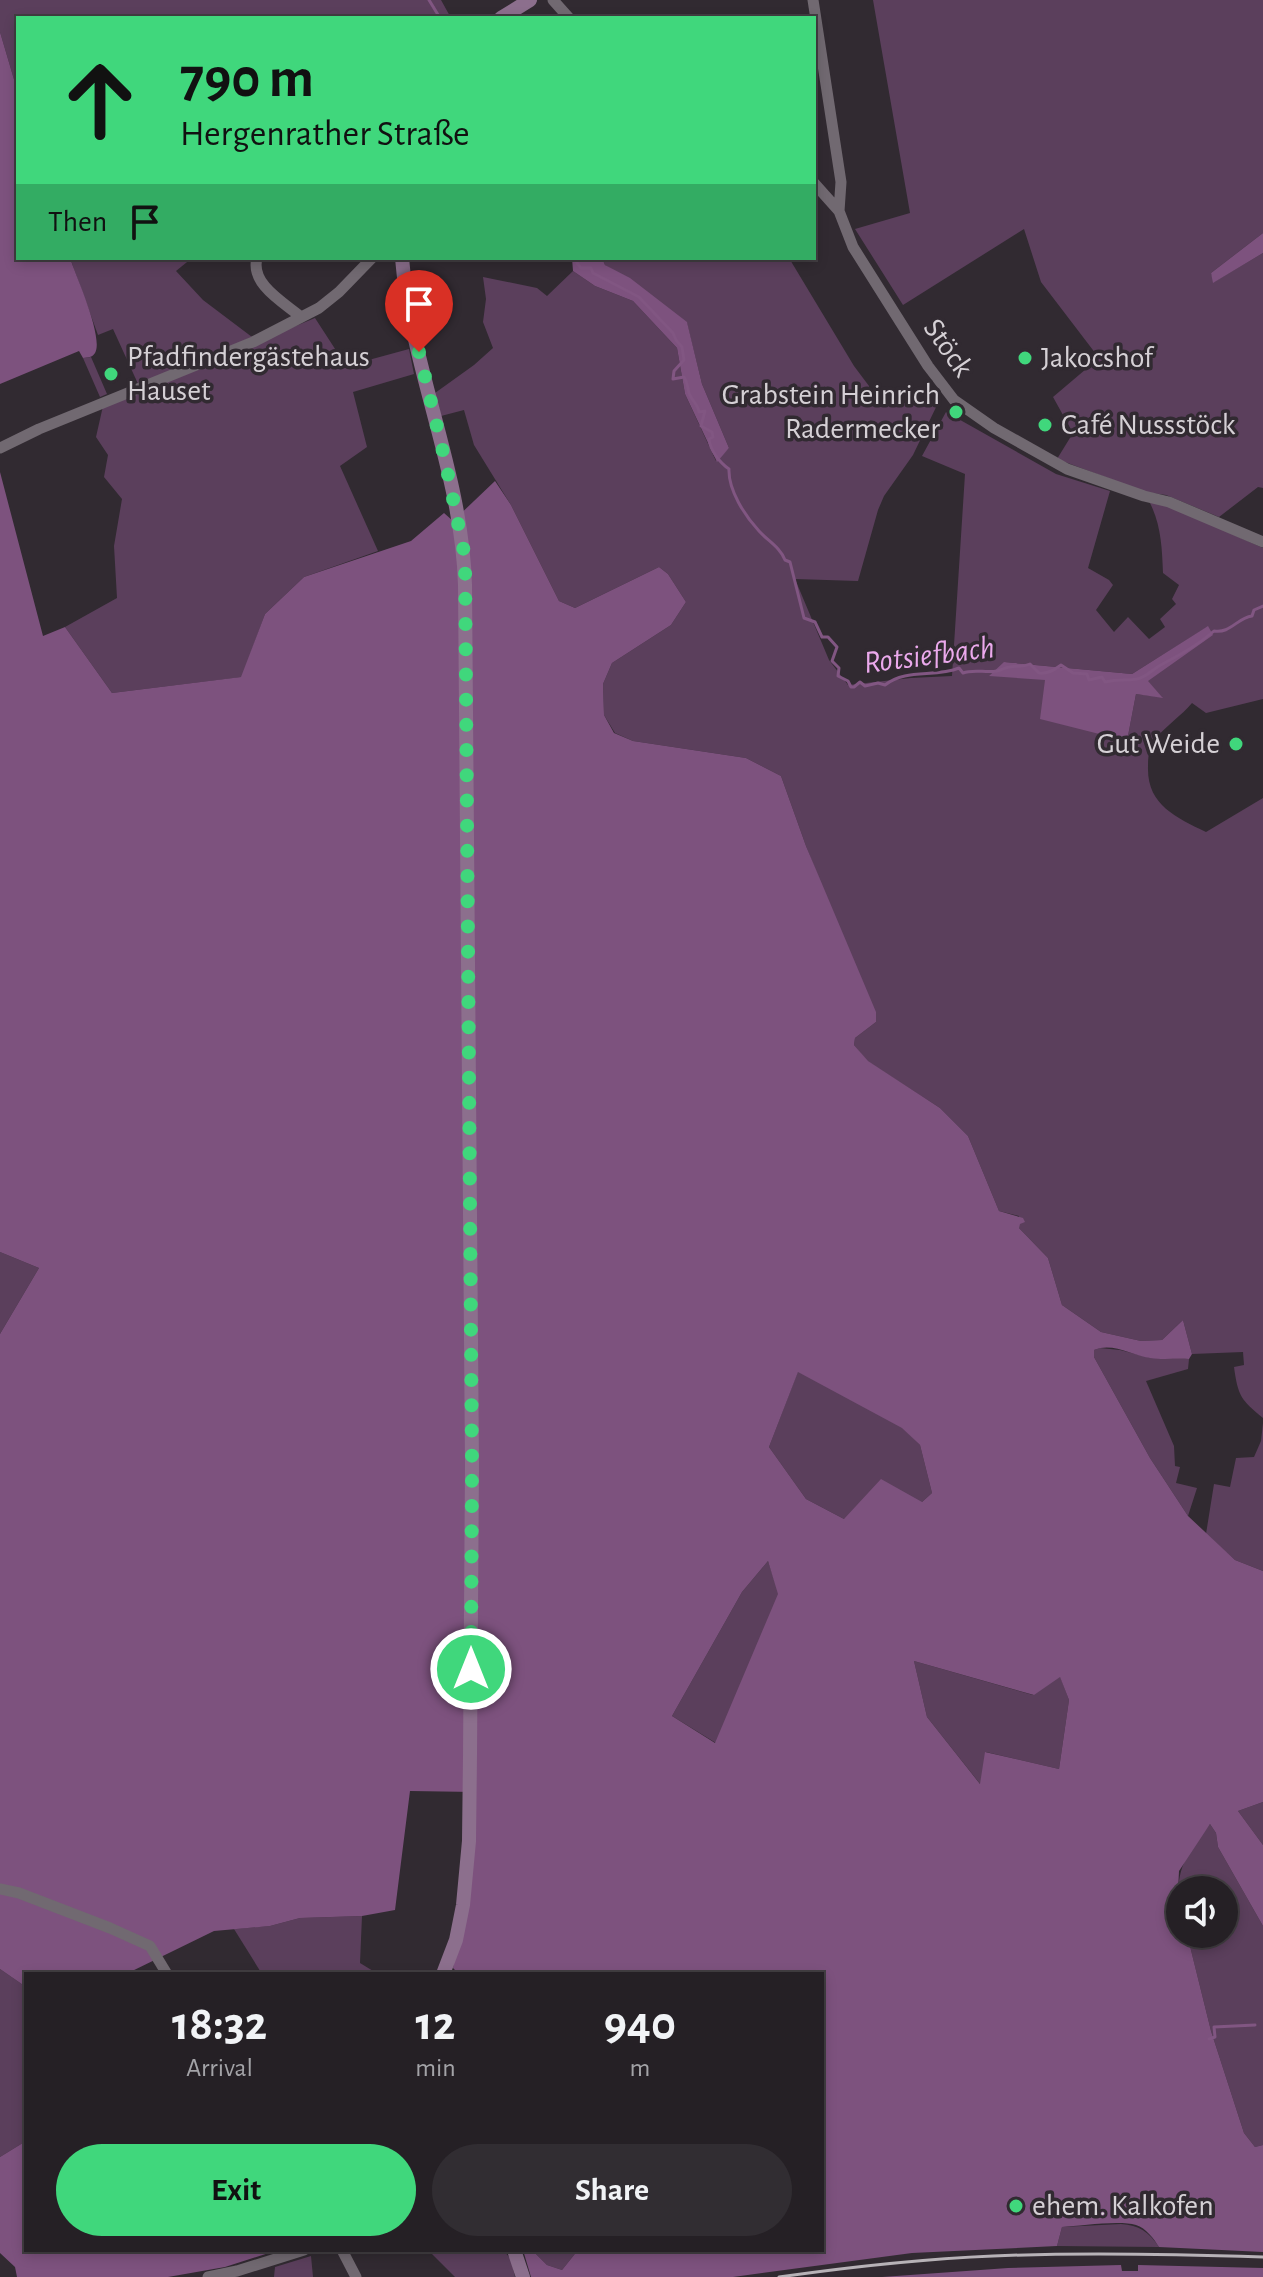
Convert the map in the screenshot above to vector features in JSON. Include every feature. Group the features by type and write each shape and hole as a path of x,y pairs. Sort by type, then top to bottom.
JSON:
{"street":[{"path":"504,16 530,0"},
{"path":"553,0 567,16"},
{"name":"Stöck","path":"816,20 841,182 839,211 853,247 928,366 954,400 994,428 1067,469 1169,502 1263,542"},
{"path":"816,185 839,211"},
{"path":"257,260 255,273 261,283 301,317"},
{"path":"0,448 39,429 253,342 319,308 370,260"},
{"path":"402,260 413,325 465,557 472,1465 469,1841 463,1905 456,1940 444,1972"},
{"path":"0,1889 32,1898 150,1946 166,1972"},
{"path":"208,2277 298,2252"},
{"path":"343,2252 356,2277"},
{"path":"515,2252 523,2277"}],"shaded area":[{"path":"0,0 441,0 450,16 16,16 16,86 0,32"},
{"path":"873,0 1263,0 1263,233 1211,273 1214,282 1263,253 1263,488 1258,487 1219,517 1166,495 1145,492 1057,459 1073,433 1053,397 1099,358 1041,282 1024,229 903,305 855,229 910,213"},
{"path":"0,32 16,86 16,260 71,260 93,321 97,345 91,357 83,358 79,351 0,384"},
{"path":"1263,233 1263,253 1213,283 1211,273"},
{"path":"71,260 190,260 176,271 203,300 252,337 139,386 113,329 98,335"},
{"path":"572,260 603,260 605,265 630,278 687,322 702,384 729,448 717,462 685,394 677,348 633,301 595,286 573,271"},
{"path":"603,260 790,260 869,386 870,405 939,401 913,455 884,496 858,581 795,579 829,660 848,685 952,676 965,474 922,456 946,412 1056,474 1110,491 1088,568 1113,585 1096,610 1114,632 1128,617 1149,639 1165,627 1160,619 1176,604 1172,599 1179,585 1163,573 1158,527 1149,501 1168,505 1263,548 1263,699 1206,713 1192,703 1154,741 1148,767 1152,791 1165,808 1206,832 1263,798 1263,1418 1245,1402 1237,1385 1234,1367 1244,1365 1243,1352 1192,1354 1183,1320 1162,1340 1141,1341 1101,1332 1062,1305 1048,1258 1019,1228 1019,1216 999,1211 968,1136 940,1108 867,1061 854,1045 855,1038 876,1022 781,776 746,758 633,741 615,733 604,715 603,684 612,663 671,625 686,602 668,574 659,567 575,608 559,601 511,505 474,445 464,410 441,416 435,393 493,348 483,322 486,299 483,277 537,288 547,296 573,271 595,286 633,301 677,348 685,394 716,461 729,448 702,384 687,323 605,265","holes":["1207,627 1147,681 1162,697 1136,694 1127,741 1046,680 1004,662 1132,674"]},
{"path":"315,318 339,355 354,364 409,349 414,374 353,392 367,447 340,466 378,551 304,577 265,614 242,677 112,693 65,627 117,598 114,546 122,499 104,477 108,455 96,437 103,406"},
{"path":"91,357 107,394 100,397 83,358"},
{"path":"0,472 43,636 65,627 112,693 241,677 265,614 304,577 411,541 444,513 453,521 495,481 511,505 559,601 575,608 659,567 668,574 686,602 671,625 612,663 603,684 604,715 614,733 633,741 746,758 781,776 806,846 876,1012 876,1022 855,1038 854,1045 868,1061 940,1108 968,1136 999,1211 1023,1218 1025,1222 1019,1228 1048,1258 1062,1305 1101,1332 1141,1341 1162,1340 1183,1320 1192,1354 1189,1359 1150,1358 1108,1347 1094,1350 1094,1357 1150,1458 1188,1516 1235,1560 1263,1571 1263,1802 1238,1811 1263,1845 1263,1926 1238,1882 1238,1876 1235,1876 1218,1847 1216,1833 1210,1824 1179,1876 1166,1876 1166,1948 1190,1948 1211,2031 1244,2133 1255,2147 1263,2145 1263,2252 1159,2247 1140,2226 1110,2223 1062,2227 1057,2246 912,2253 733,2277 531,2277 524,2252 534,2252 547,2265 562,2270 576,2252 824,2252 824,1972 457,1972 453,1968 475,1792 410,1791 395,1910 362,1916 300,1918 270,1926 214,1931 130,1972 24,1972 24,1986 0,1969 0,1334 39,1268 0,1252","holes":["798,1372 902,1428 920,1445 932,1493 922,1502 881,1479 844,1519 806,1499 769,1447","768,1561 778,1594 715,1743 672,1716 742,1592","914,1661 1034,1695 1060,1677 1069,1700 1059,1769 985,1752 980,1784 927,1717"]},
{"path":"1208,626 1213,635 1148,681 1163,698 1136,694 1127,741 1040,719 1045,680 989,676 1004,662 1132,674"},
{"path":"0,1252 39,1268 0,1334"},
{"path":"1100,1348 1151,1358 1189,1359 1188,1369 1146,1381 1174,1446 1175,1466 1180,1467 1176,1483 1197,1488 1188,1516 1150,1458 1094,1357 1094,1350"},
{"path":"798,1371 902,1427 920,1445 932,1493 922,1502 844,1519 806,1499 769,1447"},
{"path":"1263,1423 1263,1571 1235,1560 1206,1534 1214,1484 1230,1487 1236,1458 1254,1457 1261,1441"},
{"path":"768,1561 779,1594 716,1743 672,1716 742,1592"},
{"path":"914,1661 1033,1695 1060,1676 1069,1700 1059,1769 986,1752 981,1785 927,1717"},
{"path":"1263,1802 1263,1845 1238,1811"},
{"path":"1210,1824 1216,1833 1218,1847 1235,1876 1180,1876 1190,1852"},
{"path":"1238,1882 1263,1926 1263,2145 1255,2147 1244,2133 1211,2031 1190,1948 1238,1948"},
{"path":"362,1916 360,1963 375,1972 261,1972 234,1929 270,1926 300,1918"},
{"path":"0,1969 24,1986 24,2142 0,2157"},
{"path":"24,2142 24,2252 272,2252 225,2267 168,2277 17,2277 15,2267 0,2253 0,2157"},
{"path":"1121,2224 1143,2230 1159,2247 1057,2246 1062,2227"},
{"path":"430,2252 505,2252 511,2259 515,2277 455,2277"},
{"path":"534,2252 576,2252 562,2270 547,2265"},
{"path":"311,2256 313,2277 274,2277 275,2267"},
{"path":"1121,2265 1122,2271 1138,2271 1138,2265 1263,2268 1263,2277 882,2277 1008,2268"}],"waterway":[{"name":"Rotsiefbach","path":"429,0 439,16"},
{"name":"Rotsiefbach","path":"576,260 581,268 591,268 593,273 639,297 673,333 682,347 684,360 674,371 673,379 684,377 699,412 705,411 701,426 712,432 713,437 709,439 711,447 729,469 738,502 762,535 790,562 804,618 815,622 822,637 828,637 837,647 832,661 839,668 838,676 848,681 851,687 860,682 865,686 885,685 902,677 959,668 963,673 999,671 1030,664 1039,673 1061,665 1073,673 1087,674 1089,680 1102,677 1105,682 1137,679 1214,631 1225,630 1252,616 1254,610 1263,606"},
{"path":"1209,2039 1215,2037 1214,2027 1255,2025"}],"railway":[{"path":"779,2277 886,2264 993,2256 1128,2254 1263,2257"}],"place":[{"name":"Jakocshof","path":"1025,358"},
{"name":"Pfadfindergästehaus Hauset","path":"111,374"},
{"name":"Grabstein Heinrich Radermecker","path":"956,412"},
{"name":"Café Nussstöck","path":"1045,425"},
{"name":"Gut Weide","path":"1236,744"},
{"name":"ehem. Kalkofen","path":"1016,2206"}],"route":[{"path":"419,352 465,557 471,1669"}]}
